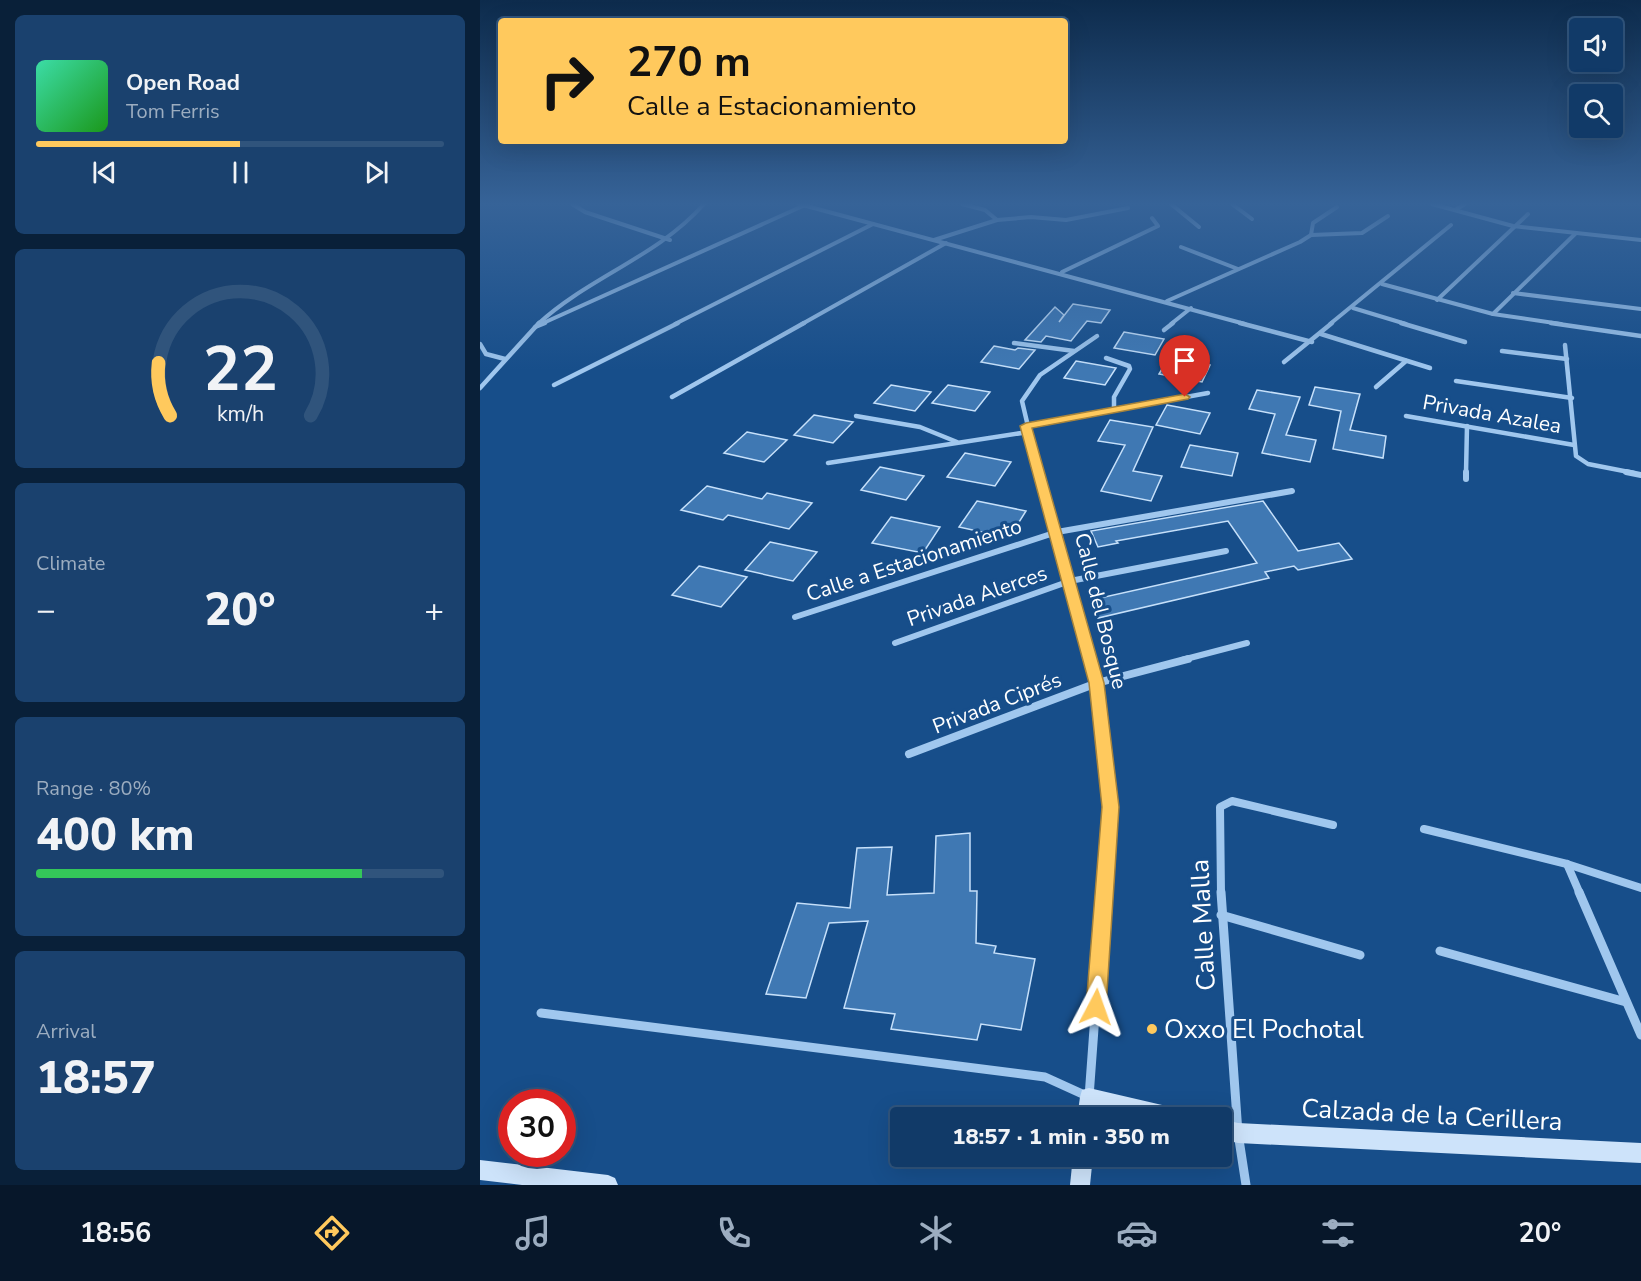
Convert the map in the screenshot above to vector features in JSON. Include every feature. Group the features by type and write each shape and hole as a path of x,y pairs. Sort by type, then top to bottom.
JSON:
{"street":[{"path":"480,388 535,327 561,305 638,259"},
{"path":"535,327 683,259"},
{"path":"554,386 803,259"},
{"path":"672,397 917,259"},
{"path":"1009,259 1311,342"},
{"path":"1062,273 1090,259"},
{"path":"1213,259 1238,269"},
{"path":"1167,302 1259,259"},
{"path":"1284,362 1411,259"},
{"path":"1437,300 1479,259"},
{"path":"1493,314 1548,259"},
{"path":"1382,284 1493,314 1641,336"},
{"path":"1513,293 1641,309"},
{"path":"1164,330 1191,308"},
{"path":"1353,308 1465,342"},
{"path":"1321,334 1430,368"},
{"name":"Calle del Bosque","path":"1088,1107 1110,807 1097,683 1027,429 1022,401 1040,375 1097,336"},
{"path":"1014,342 1074,351"},
{"path":"480,344 486,354 505,359"},
{"path":"1565,345 1576,456 1588,464 1641,476"},
{"path":"1502,351 1567,359"},
{"path":"1106,358 1125,362 1130,369 1114,397 1114,410"},
{"path":"1376,387 1406,361"},
{"path":"1456,381 1572,399"},
{"path":"828,463 958,442 1208,393"},
{"path":"856,416 920,428 958,442"},
{"name":"Privada Azalea","path":"1406,416 1574,445"},
{"path":"1466,479 1467,426"},
{"name":"Calle a Estacionamiento","path":"795,617 1057,532 1292,491"},
{"name":"Privada Alerces","path":"895,643 1070,581 1226,552"},
{"name":"Privada Ciprés","path":"909,754 1097,683 1247,643"},
{"name":"Calle Malla","path":"1228,1107 1221,915 1220,807 1232,801 1333,825"},
{"path":"1425,829 1567,864 1641,888"},
{"path":"1567,864 1641,1035"},
{"path":"1221,915 1360,955"},
{"path":"1440,951 1626,1002"},
{"path":"541,1013 1045,1077 1089,1096 1132,1107"},
{"name":"Calzada de la Cerillera","path":"1232,1131 1641,1153"},
{"name":"Calle Malla","path":"1232,1141 1246,1185"},
{"path":"1080,1185 1082,1167"},
{"path":"480,1170 608,1185"}],"building":[{"path":"1073,304 1110,310 1101,323 1087,321 1071,341 1046,336 1041,342 1025,340 1055,307 1064,315 1059,322"},
{"path":"1124,332 1164,339 1155,355 1114,348"},
{"path":"994,346 1015,350 1018,348 1035,350 1019,369 981,362"},
{"path":"1169,357 1210,365 1202,382 1159,374"},
{"path":"1076,361 1116,368 1105,385 1064,378"},
{"path":"891,385 931,392 915,411 874,403"},
{"path":"948,385 990,392 975,411 932,403"},
{"path":"1315,387 1360,394 1350,430 1386,436 1383,458 1333,449 1341,411 1309,405"},
{"path":"1257,390 1300,397 1286,435 1316,440 1310,462 1262,453 1275,414 1249,409"},
{"path":"1167,405 1210,413 1200,434 1156,425"},
{"path":"814,415 853,422 833,443 794,435"},
{"path":"1110,420 1153,427 1133,471 1162,476 1151,501 1101,491 1125,445 1098,441"},
{"path":"747,432 787,440 764,462 724,453"},
{"path":"1190,445 1238,453 1232,476 1181,467"},
{"path":"965,453 1011,462 995,486 947,477"},
{"path":"880,467 924,476 906,500 861,490"},
{"path":"707,486 762,499 767,493 812,503 789,529 728,515 723,520 681,510"},
{"path":"977,501 1026,511 1009,538 959,527"},
{"path":"1263,501 1298,551 1339,543 1352,559 1298,570 1294,566 1265,572 1269,578 1098,618 1091,600 1257,563 1228,521 1116,541 1118,543 1098,547 1091,531"},
{"path":"891,517 940,527 923,553 872,543"},
{"path":"770,542 817,552 793,581 745,570"},
{"path":"699,566 747,577 721,607 672,595"},
{"path":"970,833 970,891 977,891 976,943 996,946 994,953 1035,959 1021,1030 981,1024 977,1040 891,1029 895,1014 844,1008 868,921 829,923 806,998 766,994 797,903 850,908 857,848 892,847 887,895 934,893 936,836"}],"place":[{"name":"Oxxo El Pochotal","path":"1152,1029"}],"route":[{"path":"1096,1007 1110,807 1097,683 1026,426 1185,397"}]}
